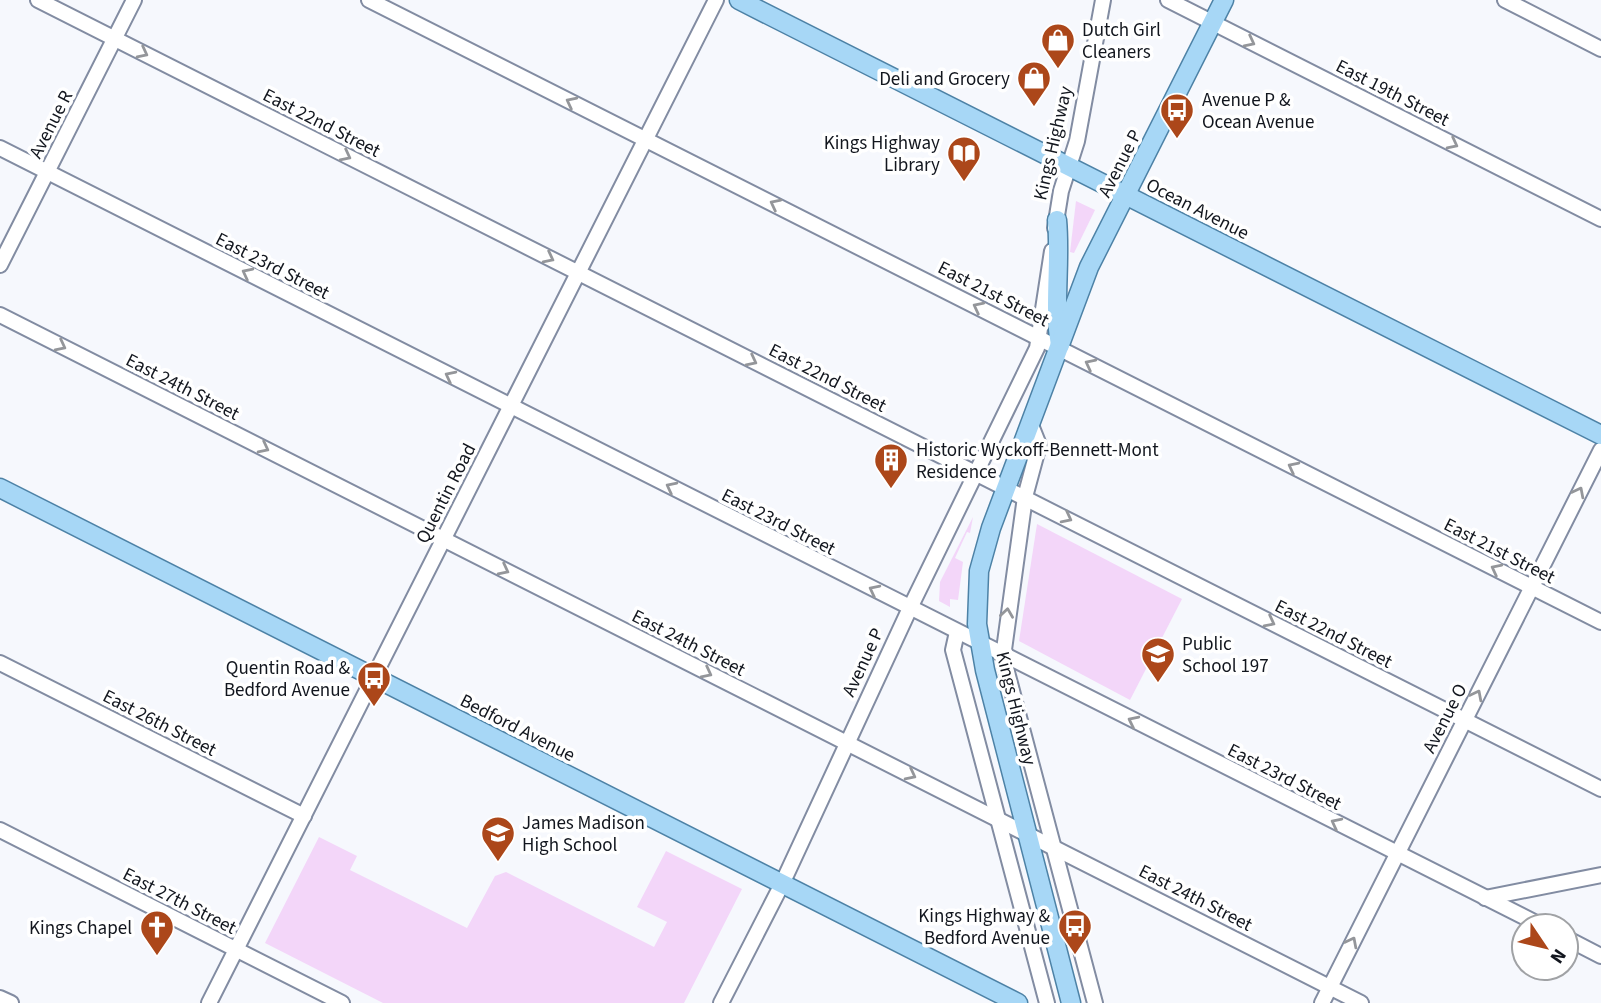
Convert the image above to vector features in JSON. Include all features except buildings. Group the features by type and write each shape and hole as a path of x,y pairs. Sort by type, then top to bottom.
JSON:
{"main road":[{"name":"Ocean Avenue","path":"738,0 1601,435"},
{"name":"Avenue P","path":"1060,349 1090,267 1224,0"},
{"path":"1057,220 1060,253 1056,322 1060,349"},
{"name":"Kings Highway","path":"1060,349 1006,488 979,571 976,626 1071,1003"},
{"name":"Bedford Avenue","path":"0,488 1018,1003"}],"street":[{"name":"East 22nd Street","path":"38,0 1601,789"},
{"name":"Avenue R","path":"0,265 134,0"},
{"name":"East 21st Street","path":"369,0 1601,622"},
{"name":"Quentin Road","path":"209,1003 716,0"},
{"name":"Kings Highway","path":"1039,337 1057,220 1077,141 1103,0"},
{"name":"East 19th Street","path":"1168,0 1601,219"},
{"path":"1505,0 1601,48"},
{"name":"East 23rd Street","path":"0,148 1003,657 1514,912"},
{"name":"East 24th Street","path":"0,315 1361,1003"},
{"name":"Avenue P","path":"721,1003 782,884 910,608 1036,351 1039,337"},
{"name":"Kings Highway","path":"1031,425 1039,445 1025,497 1003,657 1095,1003"},
{"name":"Avenue O","path":"1322,1003 1601,450"},
{"path":"957,632 953,650 1047,1003"},
{"name":"East 26th Street","path":"0,663 304,816"},
{"name":"East 27th Street","path":"0,830 342,1003"},
{"path":"1485,898 1601,875"},
{"path":"1580,945 1601,956"},
{"path":"0,998 11,1003"}],"shaded area":[{"path":"1076,201 1095,210 1074,253 1070,252"},
{"path":"973,517 970,533 967,532 955,558 963,562 958,600 950,599 950,607 939,601 940,582"},
{"path":"1037,524 1182,599 1130,700 1019,641"},
{"path":"319,837 357,856 350,870 467,928 495,876 506,872 654,947 667,922 637,907 666,851 742,889 684,1003 383,1003 265,943"}],"place":[{"name":"Dutch Girl Cleaners","path":"1058,70"},
{"name":"Deli and Grocery","path":"1034,108"},
{"name":"Avenue P & Ocean Avenue","path":"1177,140"},
{"name":"Kings Highway Library","path":"964,183"},
{"name":"Historic Wyckoff-Bennett-Mont Residence","path":"891,490"},
{"name":"Public School 197","path":"1158,684"},
{"name":"Quentin Road & Bedford Avenue","path":"374,708"},
{"name":"James Madison High School","path":"498,863"},
{"name":"Kings Highway & Bedford Avenue","path":"1075,956"},
{"name":"Kings Chapel","path":"157,957"}]}
